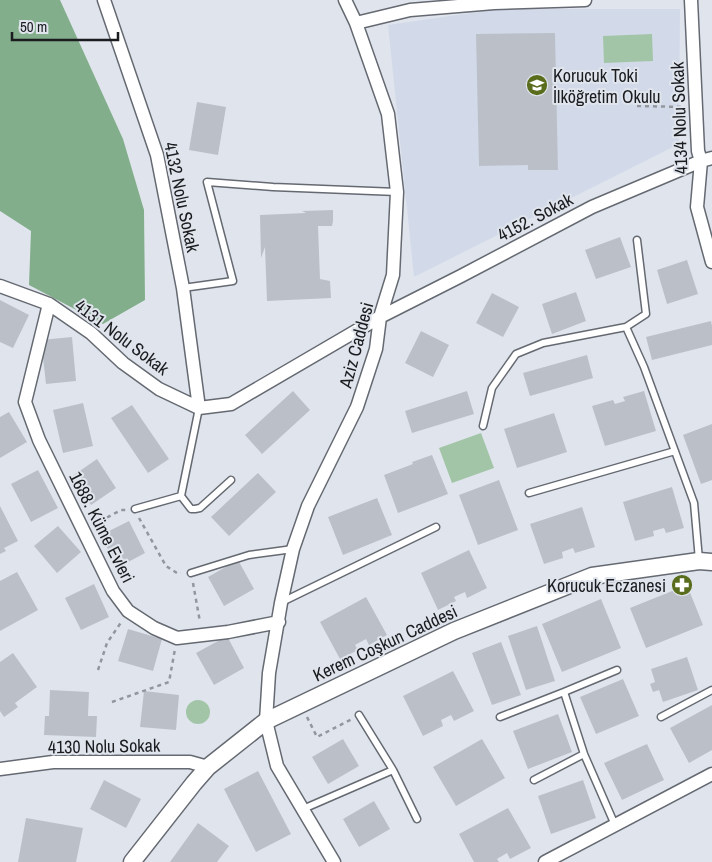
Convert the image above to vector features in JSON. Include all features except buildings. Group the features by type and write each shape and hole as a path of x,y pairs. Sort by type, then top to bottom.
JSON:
{"street":[{"name":"4132 Nolu Sokak","path":"104,0 157,155 183,288 199,408"},
{"name":"Aziz Caddesi","path":"334,862 277,766 266,721 269,673 293,549 308,506 357,406 376,349 380,317 393,275 397,192 388,114 356,22 345,0"},
{"path":"356,22 410,10 494,3 585,0"},
{"name":"4134 Nolu Sokak","path":"691,0 698,151 706,160 697,207 712,262"},
{"name":"4152. Sokak","path":"380,317 592,207 706,160"},
{"name":"4131 Nolu Sokak","path":"0,286 49,304 91,333 123,363 158,388 199,408"},
{"name":"1688. Küme Evleri","path":"49,304 25,402 39,440 113,591 128,611 154,628 177,638 203,636 279,622"},
{"path":"199,408 231,404 380,317"},
{"name":"Kerem Coşkun Caddesi","path":"132,862 208,767 266,721 454,631 592,576 705,562"},
{"name":"4130 Nolu Sokak","path":"1,768 53,762 190,762 208,767"},
{"path":"545,862 712,774"}],"lane":[{"path":"183,288 233,282 207,182 273,187 397,192"},
{"path":"483,426 492,388 516,354 543,343 626,327 646,314 637,240"},
{"path":"626,327 644,367 694,503 705,562"},
{"path":"199,408 181,496 191,509 195,510 200,508 230,480"},
{"path":"529,493 675,451"},
{"path":"135,509 181,496"},
{"path":"282,603 436,527"},
{"path":"191,573 249,554 293,549"},
{"path":"500,717 617,670"},
{"path":"661,718 712,690"},
{"path":"564,692 584,754 616,824"},
{"path":"359,715 393,770 417,819"},
{"path":"534,780 584,754"},
{"path":"303,809 393,770"}],"path":[{"path":"637,106 696,107"},
{"path":"83,530 121,510 135,509 166,566 178,573 191,573 203,636"},
{"path":"98,670 107,643 128,611"},
{"path":"112,702 169,682 177,638"},
{"path":"300,705 317,737 359,715"}],"shaded area":[{"name":"Korucuk Toki İlköğretim Okulu","path":"498,9 680,9 679,144 414,277 388,25"}],"green space":[{"path":"0,0 60,0 123,139 144,210 145,300 103,324 29,285 31,231 0,211"},
{"path":"652,34 653,61 604,63 603,36"},
{"path":"481,433 494,468 452,483 439,448"},
{"path":"198,700 203,701 209,707 209,717 203,723 198,724 193,723 187,717 186,712 187,707 193,701"}],"place":[{"name":"Korucuk Toki İlköğretim Okulu","path":"537,85"},
{"name":"Korucuk Eczanesi","path":"682,585"}]}
